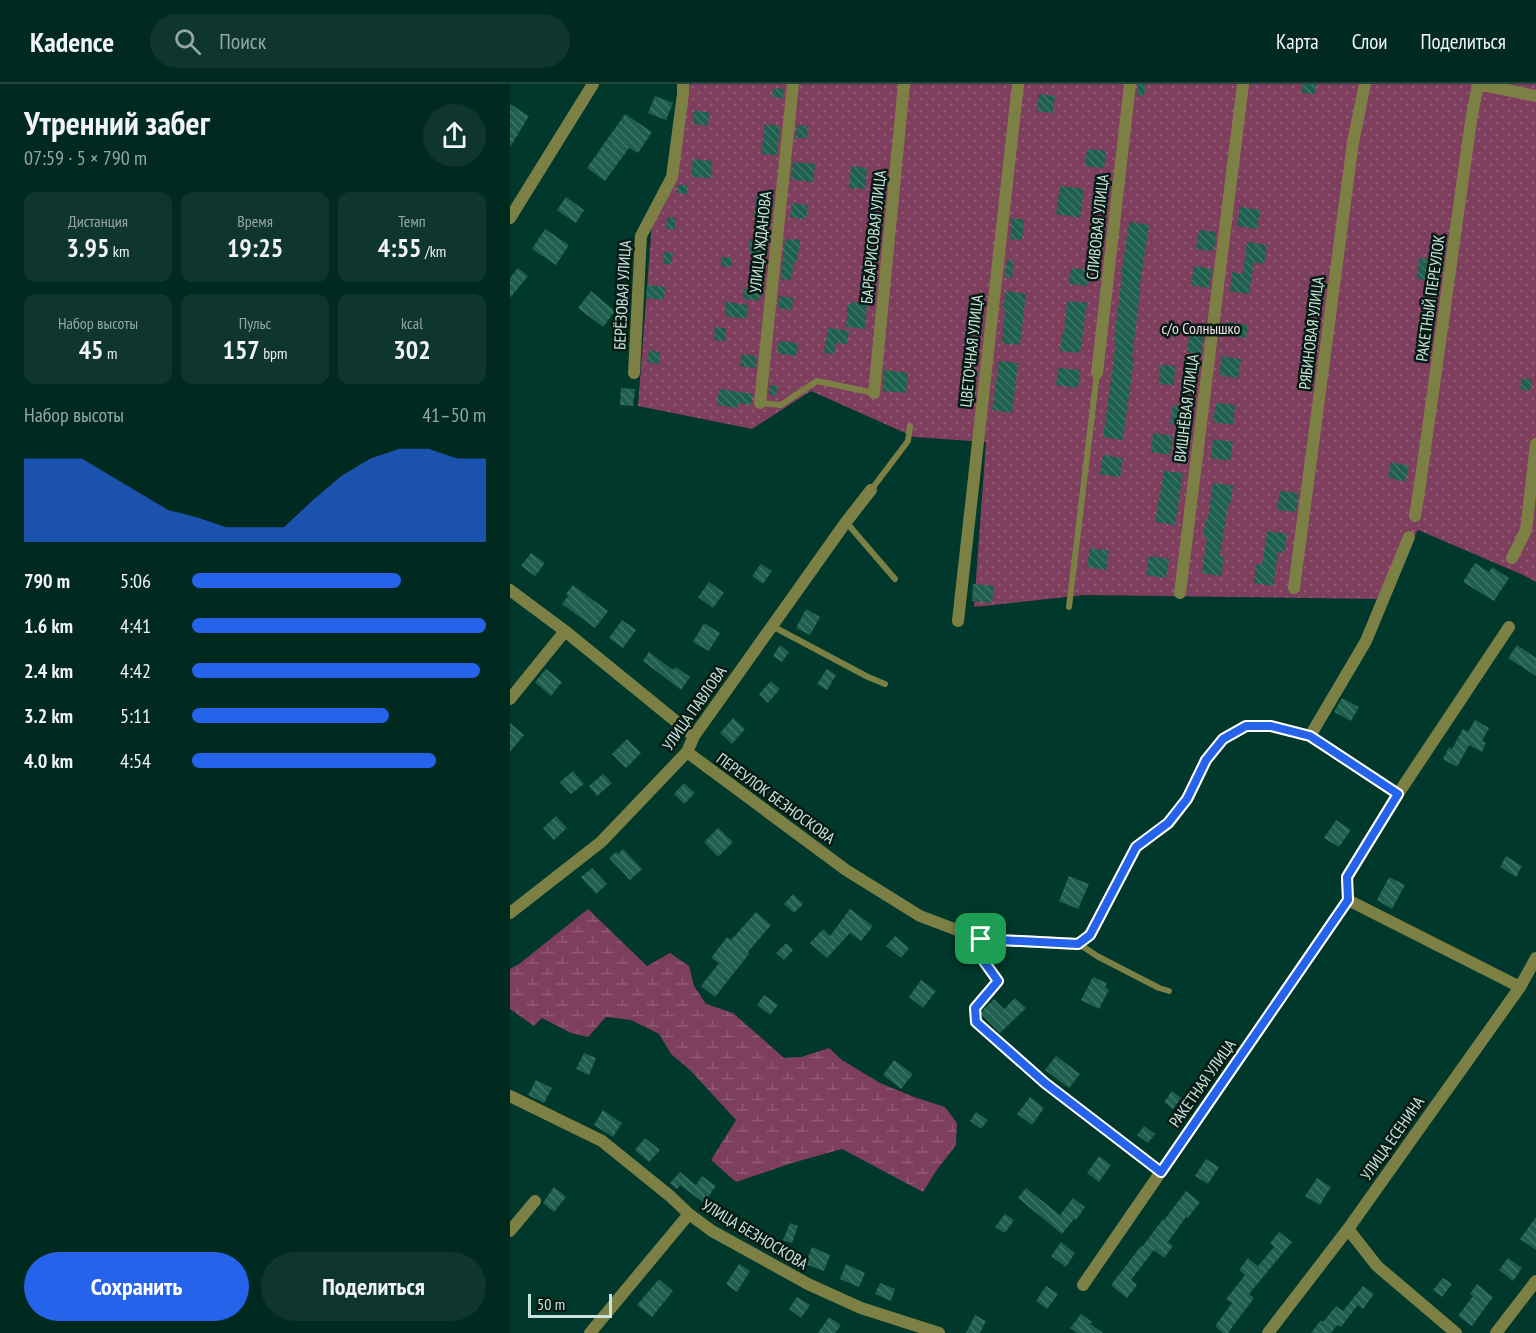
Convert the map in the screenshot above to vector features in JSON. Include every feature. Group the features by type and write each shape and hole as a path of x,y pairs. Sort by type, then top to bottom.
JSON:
{"street":[{"path":"510,218 593,84"},
{"name":"БЕРЁЗОВАЯ УЛИЦА","path":"634,373 641,236 672,177 683,84"},
{"name":"УЛИЦА ЖДАНОВА","path":"760,404 794,84"},
{"name":"БАРБАРИСОВАЯ УЛИЦА","path":"874,393 904,84"},
{"name":"ЦВЕТОЧНАЯ УЛИЦА","path":"958,621 1018,84"},
{"name":"СЛИВОВАЯ УЛИЦА","path":"1097,374 1130,84"},
{"name":"ВИШНЁВАЯ УЛИЦА","path":"1180,593 1243,84"},
{"name":"РЯБИНОВАЯ УЛИЦА","path":"1294,588 1353,142 1365,84"},
{"path":"1478,84 1536,96"},
{"name":"РАКЕТНЫЙ ПЕРЕУЛОК","path":"1415,516 1478,84"},
{"path":"1512,558 1526,530 1536,444"},
{"name":"УЛИЦА ПАВЛОВА","path":"510,912 601,842 687,752 694,736 871,490"},
{"path":"1310,736 1366,641 1410,537"},
{"path":"510,590 565,631 694,736"},
{"name":"РАКЕТНАЯ УЛИЦА","path":"1083,1285 1348,900 1347,877 1398,794 1509,627"},
{"path":"510,699 565,631"},
{"path":"981,939 1078,944 1090,935 1136,847 1168,823 1187,799 1206,760 1223,739 1246,726 1271,726 1310,736 1398,794"},
{"name":"ПЕРЕУЛОК БЕЗНОСКОВА","path":"687,752 846,870 920,916 981,939"},
{"path":"1348,900 1520,987"},
{"name":"УЛИЦА ЕСЕНИНА","path":"1268,1333 1348,1229 1520,987 1536,958"},
{"name":"УЛИЦА БЕЗНОСКОВА","path":"510,1096 602,1141 712,1231 808,1284 861,1308 939,1333"},
{"path":"510,1231 536,1201"},
{"path":"590,1333 689,1214"},
{"path":"1348,1229 1377,1266 1456,1333"},
{"path":"1496,1333 1530,1300 1536,1281"}],"lane":[{"path":"1069,607 1097,374"},
{"path":"760,404 781,405 817,381 874,393"},
{"path":"871,490 908,441 910,426"},
{"path":"846,522 894,579"},
{"path":"772,626 885,684"},
{"path":"981,939 983,960 998,981 975,1008 976,1022 1045,1083 1161,1172"},
{"path":"1078,944 1097,957 1168,991"}],"green space":[{"name":"с/о Солнышко","path":"687,84 1536,84 1536,582 1418,530 1377,599 1084,595 974,607 986,442 914,437 811,391 752,429 638,406 652,222 677,177"},
{"path":"588,909 647,966 670,953 689,966 694,986 706,1004 733,1013 784,1058 801,1057 829,1048 842,1060 880,1083 945,1107 957,1123 956,1145 923,1192 842,1149 736,1182 711,1160 736,1120 690,1070 671,1054 659,1034 631,1020 606,1017 588,1037 571,1033 542,1018 534,1026 510,1009 510,969"}],"building":[{"path":"1138,84 1146,84 1144,96 1137,95"},
{"path":"1303,84 1317,84 1314,95 1301,92"},
{"path":"773,88 784,89 783,98 772,97"},
{"path":"1039,94 1055,96 1053,113 1037,111"},
{"path":"655,96 673,103 666,120 648,113"},
{"path":"510,104 529,116 510,147"},
{"path":"694,111 709,112 708,126 693,124"},
{"path":"625,114 652,132 638,153 629,148 605,181 587,168"},
{"path":"765,124 780,126 777,155 761,154"},
{"path":"797,125 808,126 807,138 796,138"},
{"path":"1087,149 1106,151 1104,168 1085,166"},
{"path":"693,159 712,161 711,178 691,177"},
{"path":"793,162 815,164 813,182 791,179"},
{"path":"851,166 867,168 865,189 849,188"},
{"path":"677,185 687,185 687,194 677,193"},
{"path":"1060,186 1084,189 1080,218 1056,214"},
{"path":"756,196 773,198 771,219 754,217"},
{"path":"566,197 584,210 576,223 557,210"},
{"path":"792,203 808,205 806,219 790,217"},
{"path":"1240,207 1260,210 1257,229 1237,226"},
{"path":"667,217 676,218 675,229 666,229"},
{"path":"1012,218 1024,220 1022,240 1010,239"},
{"path":"1129,222 1149,225 1139,292 1132,358 1134,358 1123,440 1103,437"},
{"path":"545,229 569,245 556,265 532,249"},
{"path":"1199,230 1216,232 1214,251 1196,249"},
{"path":"750,239 768,241 767,255 749,253"},
{"path":"785,239 800,240 797,262 794,262 791,280 781,279"},
{"path":"1247,242 1267,245 1264,264 1254,262 1249,294 1230,291 1232,272 1243,274"},
{"path":"664,252 673,253 671,264 663,264"},
{"path":"722,257 732,258 731,267 721,266"},
{"path":"1419,258 1439,261 1436,281 1417,279"},
{"path":"1007,260 1014,261 1012,278 1005,278"},
{"path":"1194,266 1212,269 1209,288 1191,285"},
{"path":"518,268 528,276 510,298 510,278"},
{"path":"1071,268 1090,270 1088,286 1069,284"},
{"path":"751,271 762,272 760,301 743,299 744,289 748,289"},
{"path":"647,285 665,287 664,300 646,298"},
{"path":"591,291 615,311 603,327 578,308"},
{"path":"1006,291 1026,294 1020,345 1002,343"},
{"path":"779,296 793,298 792,310 778,308"},
{"path":"1067,301 1087,303 1080,353 1060,351"},
{"path":"726,302 748,305 746,319 725,316"},
{"path":"852,302 867,304 865,329 846,327 848,304"},
{"path":"1226,322 1248,325 1246,338 1224,335"},
{"path":"715,327 726,328 725,341 714,340"},
{"path":"828,328 849,331 847,344 836,343 834,354 824,353"},
{"path":"1190,333 1204,335 1201,354 1187,352"},
{"path":"779,341 798,343 796,356 777,353"},
{"path":"649,350 660,352 659,364 647,362"},
{"path":"742,354 757,356 755,368 740,366"},
{"path":"1222,356 1241,359 1238,378 1219,375"},
{"path":"999,361 1018,363 1012,413 992,410"},
{"path":"1160,365 1175,366 1174,385 1159,384"},
{"path":"1058,368 1080,370 1078,388 1056,385"},
{"path":"884,370 908,373 906,393 883,391"},
{"path":"1522,378 1532,380 1530,391 1520,389"},
{"path":"770,385 778,386 776,396 769,394"},
{"path":"621,388 635,389 633,406 620,405"},
{"path":"719,389 753,394 751,405 737,403 737,408 717,405"},
{"path":"1216,403 1235,405 1233,425 1213,422"},
{"path":"1173,405 1193,408 1190,427 1170,424"},
{"path":"1153,433 1173,436 1170,455 1151,452"},
{"path":"1213,439 1233,442 1230,461 1211,458"},
{"path":"1103,455 1123,458 1120,477 1100,474"},
{"path":"1391,462 1409,466 1405,482 1388,477"},
{"path":"1164,471 1183,473 1175,525 1155,522"},
{"path":"1213,483 1233,486 1220,556 1224,557 1221,576 1202,573 1207,538 1203,537"},
{"path":"1280,491 1298,493 1296,512 1277,510"},
{"path":"1267,531 1287,534 1284,553 1278,552 1273,586 1254,583 1256,564 1262,565"},
{"path":"1090,548 1109,551 1106,570 1087,567"},
{"path":"531,553 545,563 535,576 521,566"},
{"path":"1149,556 1169,559 1166,578 1146,575"},
{"path":"1475,563 1489,572 1492,567 1509,578 1494,601 1463,582"},
{"path":"761,564 772,571 763,584 752,576"},
{"path":"709,582 724,593 713,608 698,597"},
{"path":"973,584 994,586 992,603 972,601"},
{"path":"573,585 608,611 595,628 562,604"},
{"path":"806,609 820,617 810,635 796,628"},
{"path":"622,620 636,630 623,648 609,638"},
{"path":"704,623 720,633 709,651 693,642"},
{"path":"780,645 789,652 782,662 773,656"},
{"path":"1517,645 1536,658 1536,676 1508,658"},
{"path":"649,652 673,670 676,667 690,677 681,690 643,661"},
{"path":"546,669 562,682 551,696 535,682"},
{"path":"827,669 836,675 827,690 817,684"},
{"path":"771,681 780,689 768,703 759,694"},
{"path":"1342,698 1359,707 1351,721 1334,712"},
{"path":"733,718 745,729 732,744 720,733"},
{"path":"1475,720 1489,728 1482,741 1486,743 1482,752 1469,745 1457,767 1443,759 1449,747 1452,749 1463,729 1468,732"},
{"path":"510,723 524,735 510,752"},
{"path":"627,739 641,753 626,768 612,754"},
{"path":"573,771 584,784 571,794 560,782"},
{"path":"603,774 612,783 597,796 589,786"},
{"path":"684,783 695,793 684,804 674,794"},
{"path":"556,816 567,828 554,840 543,828"},
{"path":"1336,820 1351,830 1339,847 1324,838"},
{"path":"718,828 733,842 718,857 704,842"},
{"path":"623,849 642,869 630,880 609,858"},
{"path":"1506,856 1522,866 1516,877 1500,867"},
{"path":"592,868 607,884 596,894 581,877"},
{"path":"1069,876 1089,884 1078,909 1059,901"},
{"path":"1389,877 1405,885 1392,909 1377,900"},
{"path":"793,894 803,904 794,913 784,904"},
{"path":"850,909 873,926 861,941 850,933 827,958 810,943 823,929 830,936"},
{"path":"756,912 771,925 715,997 701,986 719,963 711,958 727,937 731,940"},
{"path":"895,936 909,948 901,958 886,946"},
{"path":"786,943 793,950 784,960 776,953"},
{"path":"1093,977 1107,983 1105,987 1109,990 1099,1009 1081,1000"},
{"path":"921,980 936,991 923,1008 909,997"},
{"path":"764,995 778,1005 770,1015 757,1005"},
{"path":"1015,998 1026,1008 1000,1033 981,1012 994,999 1004,1009"},
{"path":"584,1053 596,1058 589,1075 576,1069"},
{"path":"1056,1056 1080,1074 1069,1088 1045,1070"},
{"path":"894,1060 913,1074 901,1089 883,1075"},
{"path":"536,1080 552,1088 544,1103 528,1095"},
{"path":"1172,1091 1181,1098 1173,1109 1164,1102"},
{"path":"1030,1097 1044,1108 1032,1125 1017,1114"},
{"path":"603,1110 622,1123 613,1137 594,1125"},
{"path":"976,1112 988,1120 981,1129 970,1121"},
{"path":"1144,1126 1155,1134 1148,1143 1137,1135"},
{"path":"645,1138 660,1150 649,1162 635,1150"},
{"path":"1099,1156 1111,1165 1099,1182 1087,1173"},
{"path":"1206,1159 1219,1167 1208,1184 1195,1176"},
{"path":"680,1172 696,1185 702,1176 716,1186 704,1203 680,1185 677,1189 670,1183"},
{"path":"1317,1178 1331,1187 1320,1205 1305,1196"},
{"path":"554,1187 566,1197 554,1212 543,1203"},
{"path":"1026,1188 1060,1215 1073,1198 1085,1207 1062,1234 1018,1198"},
{"path":"1186,1191 1200,1202 1168,1242 1173,1246 1164,1258 1154,1250 1131,1280 1137,1285 1127,1298 1111,1285"},
{"path":"1005,1214 1014,1220 1005,1233 995,1227"},
{"path":"1536,1217 1536,1250 1520,1239"},
{"path":"790,1223 798,1226 792,1243 783,1240"},
{"path":"759,1229 773,1236 766,1249 752,1242"},
{"path":"1279,1232 1292,1242 1249,1294 1254,1298 1228,1333 1223,1333 1215,1326 1232,1303 1226,1299 1245,1275 1239,1270 1248,1258 1258,1266 1274,1247 1270,1243"},
{"path":"1061,1242 1075,1253 1066,1267 1051,1256"},
{"path":"812,1247 830,1255 824,1271 805,1264"},
{"path":"1508,1258 1522,1268 1513,1281 1499,1270"},
{"path":"739,1264 750,1271 737,1292 726,1284"},
{"path":"846,1264 865,1273 859,1287 840,1279"},
{"path":"1443,1278 1452,1284 1442,1297 1433,1290"},
{"path":"659,1279 673,1291 652,1317 637,1305"},
{"path":"880,1283 895,1289 891,1301 875,1294"},
{"path":"1477,1284 1493,1297 1472,1326 1458,1316 1473,1296 1470,1294"},
{"path":"1046,1286 1058,1294 1047,1309 1036,1301"},
{"path":"1363,1286 1374,1294 1363,1309 1358,1305 1341,1327 1337,1325 1331,1333 1311,1333 1336,1306 1343,1311"},
{"path":"797,1297 810,1305 801,1318 789,1309"},
{"path":"1081,1314 1103,1333 1077,1333 1070,1328"},
{"path":"975,1315 986,1321 980,1333 966,1333"},
{"path":"829,1317 841,1325 835,1333 818,1333"}],"route":[{"path":"1246,726 1271,726 1310,736 1398,794 1347,877 1348,900 1161,1172 1045,1083 976,1022 975,1008 998,981 983,960 981,939 1078,944 1090,935 1136,847 1168,823 1187,799 1206,760 1223,739 1246,726"}]}
